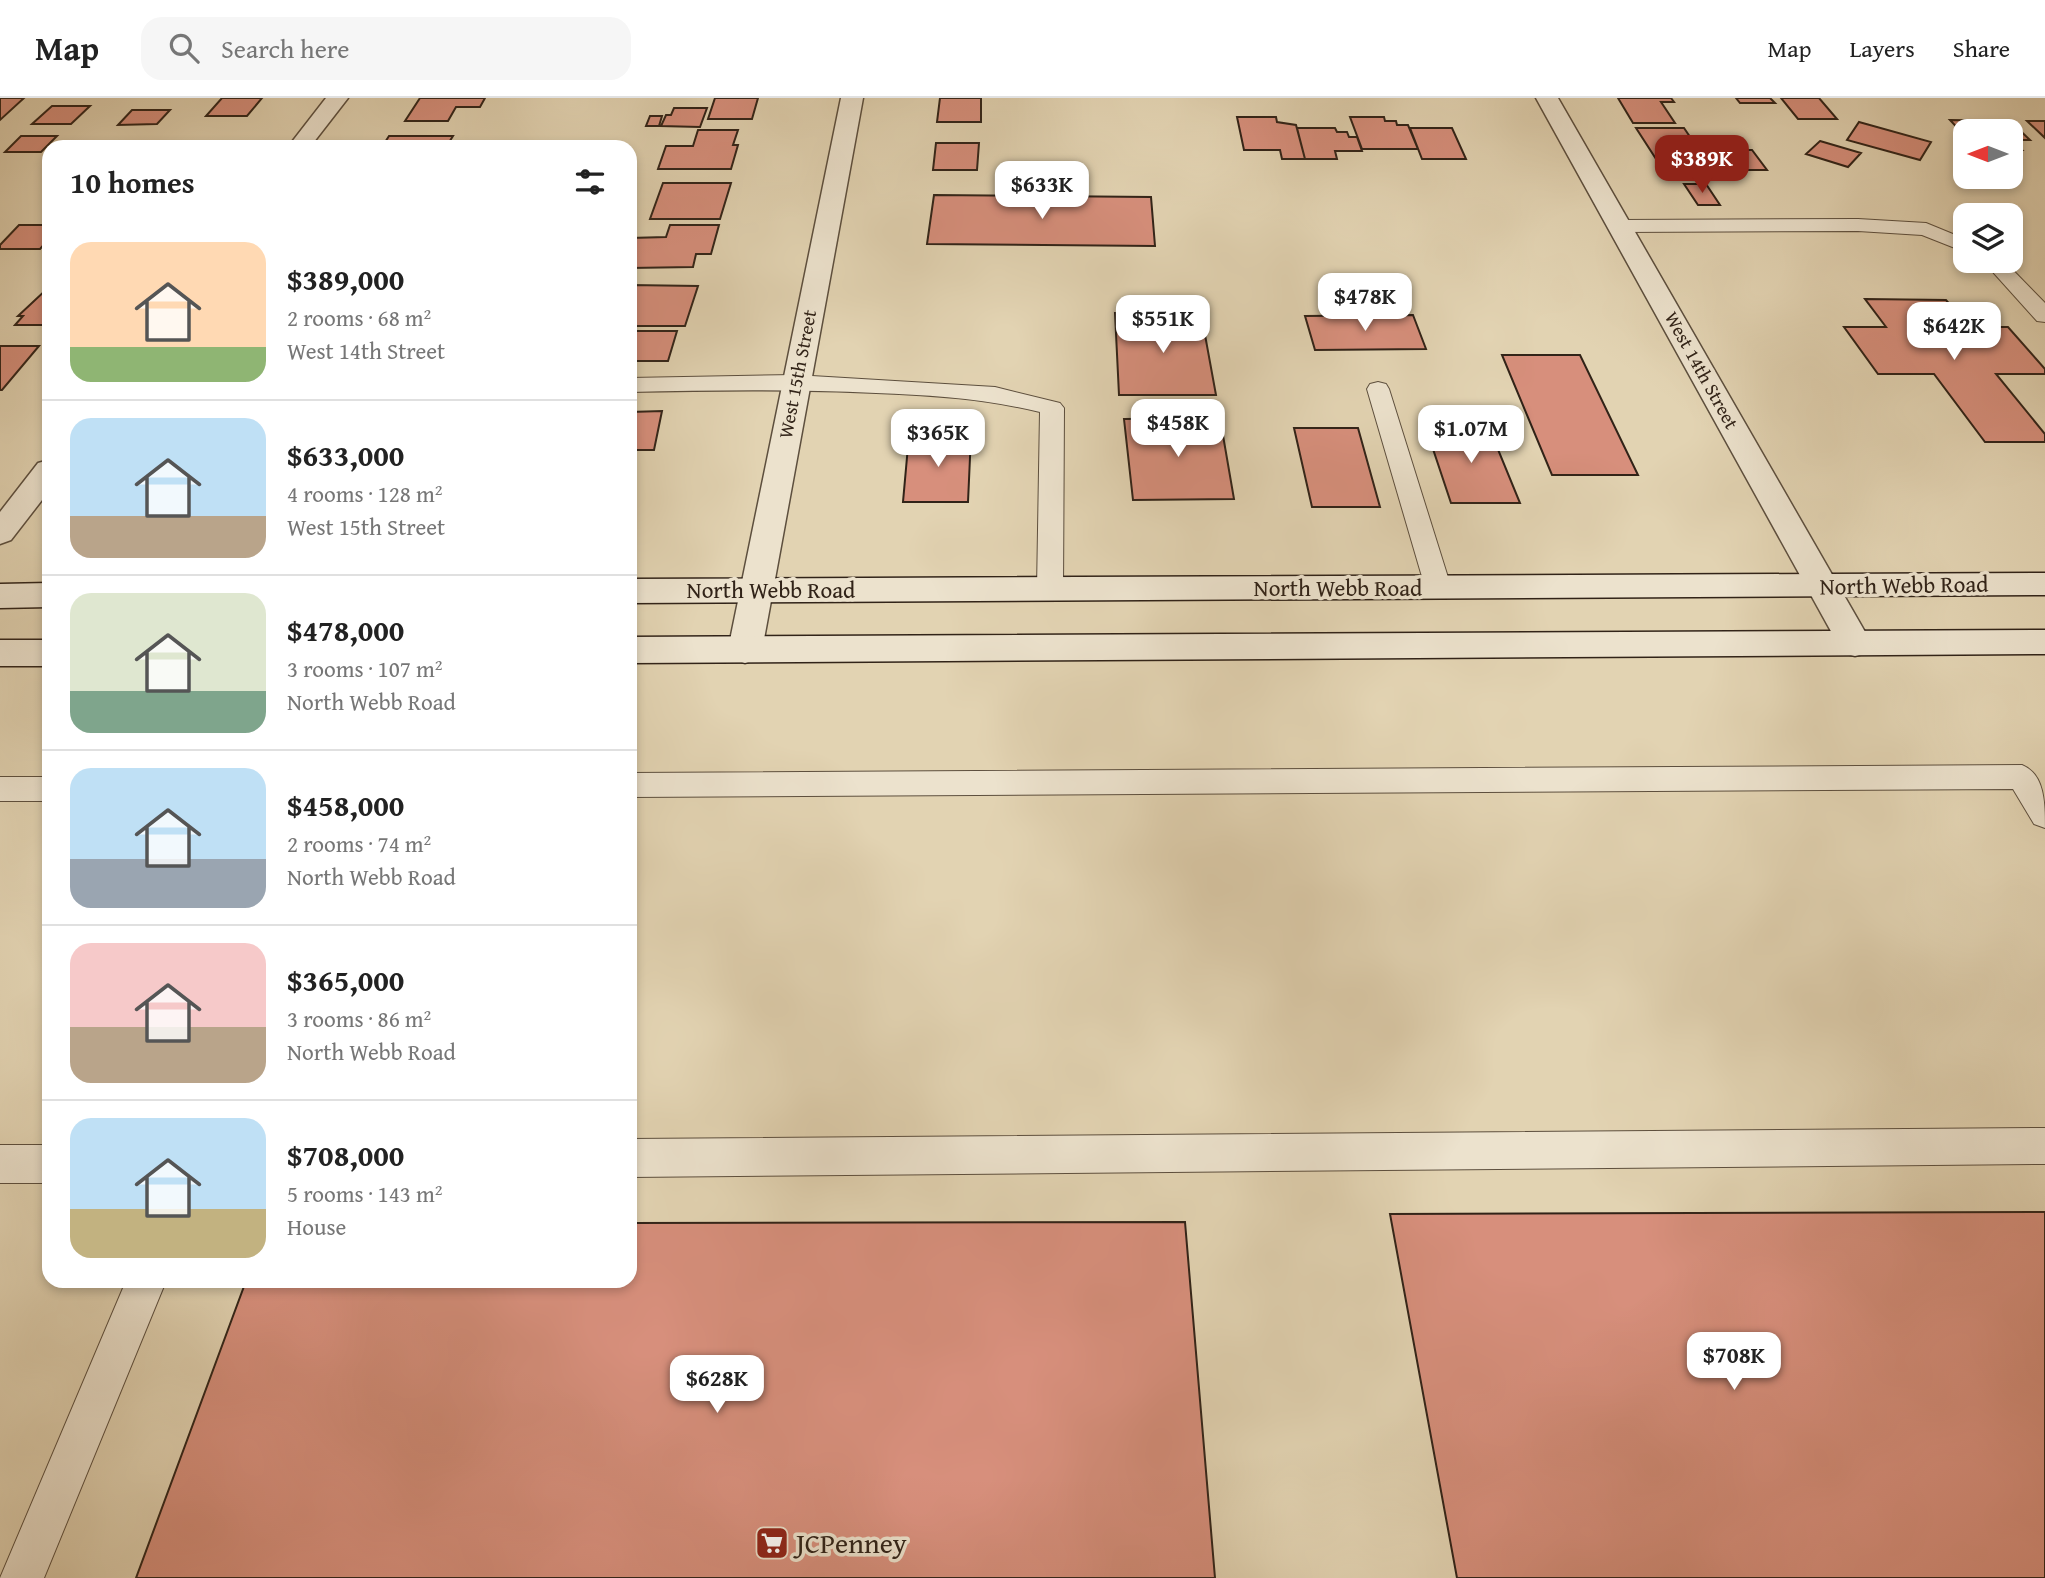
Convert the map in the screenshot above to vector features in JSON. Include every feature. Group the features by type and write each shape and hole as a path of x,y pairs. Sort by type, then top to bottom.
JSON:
{"main road":[{"path":"304,140 337,98"},
{"name":"West 15th Street","path":"745,650 852,98"},
{"name":"West 14th Street","path":"1546,98 1621,226 1855,643"},
{"path":"0,533 42,479"},
{"name":"North Webb Road","path":"637,591 2045,583"},
{"path":"0,596 42,595"},
{"path":"637,650 2045,642"},
{"path":"0,653 42,653"}],"lane":[{"path":"1621,226 1858,225 1926,229 1953,241"},
{"path":"2004,273 2045,316"},
{"path":"637,385 795,382 995,394 1052,408 1050,589"},
{"path":"1378,389 1438,587"},
{"path":"637,785 2022,778 2045,815"},
{"path":"0,789 42,789"},
{"path":"637,1158 2045,1146"},
{"path":"0,1164 42,1164"},
{"path":"21,1578 143,1288"}],"building":[{"path":"0,98 24,98 0,120"},
{"path":"222,98 262,98 247,116 206,116"},
{"path":"420,98 485,98 480,107 456,107 448,121 405,121"},
{"path":"715,98 758,98 752,119 708,119"},
{"path":"940,98 981,98 981,122 937,122"},
{"path":"1618,98 1671,98 1674,102 1661,102 1675,123 1633,123"},
{"path":"1736,98 1770,98 1775,103 1740,103"},
{"path":"1781,98 1819,98 1837,119 1798,119"},
{"path":"52,106 90,106 71,124 32,124"},
{"path":"674,108 707,108 700,127 661,126 666,115 671,115"},
{"path":"132,110 170,110 157,124 118,125"},
{"path":"650,116 662,116 659,126 646,126"},
{"path":"1237,117 1276,117 1277,122 1296,125 1305,159 1282,159 1280,150 1244,150"},
{"path":"1350,117 1384,117 1385,121 1396,121 1397,125 1408,125 1418,149 1362,149"},
{"path":"2027,121 2045,121 2045,138"},
{"path":"1859,122 1931,142 1920,160 1847,140"},
{"path":"1297,128 1335,128 1337,132 1347,132 1349,137 1357,137 1362,151 1335,151 1337,159 1305,159"},
{"path":"1410,128 1452,128 1466,159 1422,159"},
{"path":"1636,128 1684,128 1707,162 1658,162"},
{"path":"698,130 738,130 733,145 738,145 731,169 658,169 666,146 693,146"},
{"path":"21,136 57,136 53,140 42,140 41,152 5,152"},
{"path":"389,136 453,136 450,140 386,140"},
{"path":"1820,141 1861,153 1848,167 1806,154"},
{"path":"936,143 979,143 977,170 933,170"},
{"path":"1718,150 1752,150 1767,170 1732,170"},
{"path":"663,183 731,183 720,219 650,219"},
{"path":"1684,184 1706,184 1720,205 1698,205"},
{"path":"934,195 1151,197 1155,246 927,244"},
{"path":"19,225 42,225 40,249 0,249 0,245"},
{"path":"670,225 719,225 711,254 696,254 693,267 637,268 637,238 666,237"},
{"path":"637,285 698,286 685,326 637,326"},
{"path":"42,294 42,325 15,325 23,316 18,316"},
{"path":"1865,299 1946,300 1969,327 2008,327 2045,369 2045,374 1996,374 2045,434 2045,442 1985,442 1934,374 1878,374 1844,327 1886,327"},
{"path":"1115,313 1201,313 1216,395 1119,395"},
{"path":"1413,315 1426,349 1315,350 1305,316"},
{"path":"637,331 677,331 668,361 637,361"},
{"path":"0,346 39,346 2,390 0,390"},
{"path":"1502,355 1580,355 1638,475 1552,475"},
{"path":"662,411 654,450 637,450 637,412"},
{"path":"1220,418 1234,499 1133,500 1124,419"},
{"path":"1425,425 1488,425 1520,503 1451,503"},
{"path":"1294,428 1358,428 1380,507 1312,507"},
{"path":"909,435 971,435 968,502 903,502"},
{"path":"2045,1212 2045,1578 1457,1578 1390,1214"},
{"path":"1185,1222 1215,1578 136,1578 243,1288 637,1288 637,1223"}],"place":[{"name":"JCPenney","path":"772,1543"}]}
